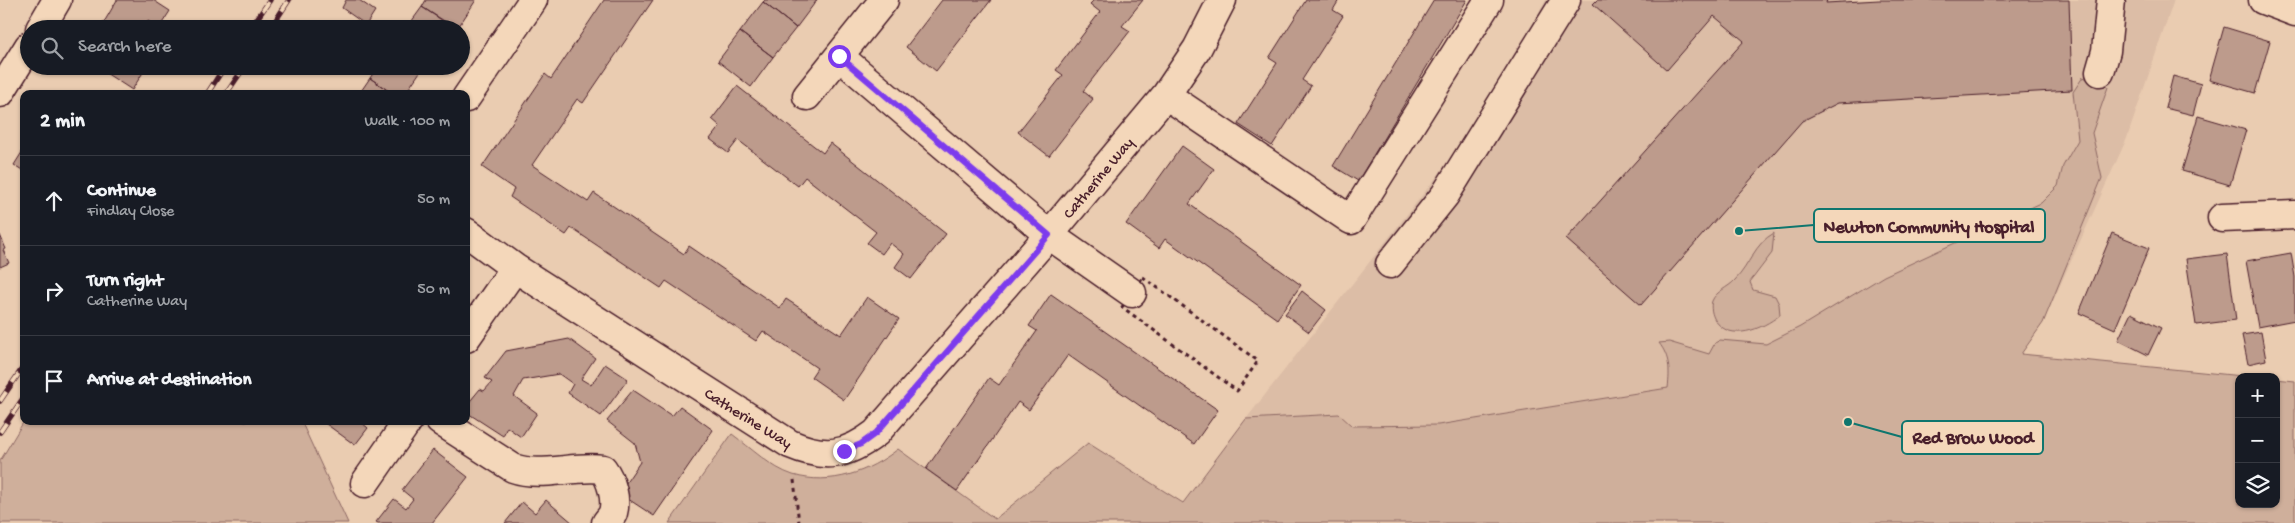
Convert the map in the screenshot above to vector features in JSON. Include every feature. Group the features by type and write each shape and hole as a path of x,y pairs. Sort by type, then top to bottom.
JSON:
{"street":[{"path":"45,20 57,0"},
{"path":"470,92 533,0"},
{"path":"807,96 884,0"},
{"name":"Catherine Way","path":"470,235 514,268 790,444 810,453 829,454 844,451 861,444 876,433 1049,235 1166,95 1197,49 1222,0"},
{"path":"1166,95 1351,220 1490,0"},
{"path":"1390,264 1445,195 1566,0"},
{"path":"2100,72 2106,52 2111,0"},
{"path":"2263,0 2295,12"},
{"path":"839,56 1049,235 1132,293"},
{"path":"0,93 20,61"},
{"path":"2222,218 2295,214"},
{"path":"470,332 514,268"},
{"path":"365,483 405,425"},
{"path":"446,425 513,468 526,473 589,467 603,469 613,489 613,512 606,523"}],"path":[{"path":"1143,277 1258,361 1237,391 1122,307 1132,293 1143,277"},
{"path":"790,444 799,523"}],"shaded area":[{"path":"1546,0 2174,0 2127,138 2043,323 1561,406 1438,425 1352,426 1339,414 1246,419 1471,133"},
{"path":"2083,77 2108,87 2092,133 2102,178 2043,323 2021,354 2235,375 2235,508 2280,508 2280,379 2295,381 2295,523 669,523 732,434 777,468 793,475 807,478 835,478 849,475 875,464 898,449 995,519 1088,443 1183,503 1246,419 1339,414 1352,426 1438,425 1668,388 1668,364 1663,348 1659,343 1669,342 1709,354 1715,343 1720,340 1766,344 1800,327 1884,276 2041,203 2058,186 2063,166 2078,140 2073,92"},
{"path":"1774,233 1772,253 1750,282 1753,290 1775,296 1779,304 1780,315 1764,325 1746,331 1729,331 1721,327 1713,316 1712,301 1716,295 1735,280 1757,249"},
{"path":"22,425 303,425 348,523 0,523 0,461"}],"building":[{"path":"117,0 153,0 170,11 164,20 105,20"},
{"path":"346,0 359,0 375,11 369,20 359,20 342,8"},
{"path":"426,0 476,0 463,20 443,20 422,7"},
{"path":"604,0 653,0 583,103 577,99 532,165 588,202 594,193 684,254 689,246 780,308 786,299 841,335 867,297 899,319 844,400 811,377 817,368 763,331 756,341 666,281 661,288 571,228 566,235 510,197 514,189 482,167 545,74 551,79"},
{"path":"765,0 817,0 796,28 763,2"},
{"path":"942,0 991,0 936,71 906,47"},
{"path":"1094,0 1143,0 1122,26 1130,31 1083,91 1093,99 1049,156 1018,132 1063,75 1056,70 1100,12 1090,4"},
{"path":"1306,0 1339,0 1333,10 1343,16 1302,80 1311,86 1272,146 1238,124 1277,63 1269,58"},
{"path":"1434,0 1467,0 1358,181 1333,166"},
{"path":"1597,0 1827,0 1826,3 1879,0 2069,0 2072,90 1838,103 1802,121 1641,305 1566,239 1744,41 1714,16 1667,70 1593,4"},
{"path":"763,2 796,28 773,57 740,32"},
{"path":"422,7 442,20 413,20"},
{"path":"2224,27 2270,41 2255,93 2209,80"},
{"path":"740,32 773,57 751,87 718,61"},
{"path":"109,75 141,75 132,90"},
{"path":"372,75 418,75 408,90 387,90 370,78"},
{"path":"2173,76 2201,84 2193,115 2165,108"},
{"path":"370,78 387,90 362,90"},
{"path":"737,86 823,153 830,143 946,234 911,279 895,267 904,254 890,243 882,254 867,243 876,232 805,177 798,186 738,140 728,153 710,139 720,126 712,119"},
{"path":"2198,116 2246,130 2230,185 2182,171"},
{"path":"1182,146 1214,169 1189,204 1301,285 1277,319 1165,239 1159,248 1126,224"},
{"path":"20,155 20,169 14,165"},
{"path":"2112,233 2149,248 2115,329 2079,313"},
{"path":"0,235 6,249 3,250 9,263 0,267"},
{"path":"2291,253 2295,277 2295,320 2258,327 2246,261"},
{"path":"2227,254 2236,320 2196,325 2186,259"},
{"path":"1302,291 1326,310 1309,332 1285,314"},
{"path":"1051,294 1218,410 1194,444 1068,355 1029,410 1018,402 957,491 926,469 989,378 999,385 1037,331 1029,326"},
{"path":"2131,313 2161,328 2148,355 2118,340"},
{"path":"2261,332 2266,360 2248,364 2242,335"},
{"path":"569,339 595,358 581,379 591,385 605,364 628,379 601,416 568,393 573,384 559,374 523,380 514,396 537,413 521,437 507,427 503,436 470,415 470,401 480,389 484,391 492,382 485,378 506,351"},
{"path":"633,390 672,416 680,406 713,430 654,516 619,493 640,462 635,443 607,421"},
{"path":"328,425 365,425 368,428 355,445"},
{"path":"433,450 468,477 432,523 376,522 394,499 406,508 413,499 402,490"},
{"path":"546,500 573,523 505,523 522,502 535,513"}],"railway":[{"path":"256,20 270,0"},
{"path":"276,20 289,0"},
{"path":"210,90 219,75"},
{"path":"229,90 239,75"},
{"path":"0,401 20,372"},
{"path":"0,432 20,403"}],"place":[{"name":"Newton Community Hospital","path":"1739,231"},
{"name":"Red Brow Wood","path":"1848,422"}],"route":[{"path":"839,56 1049,235 876,433 861,444 844,451"}]}
